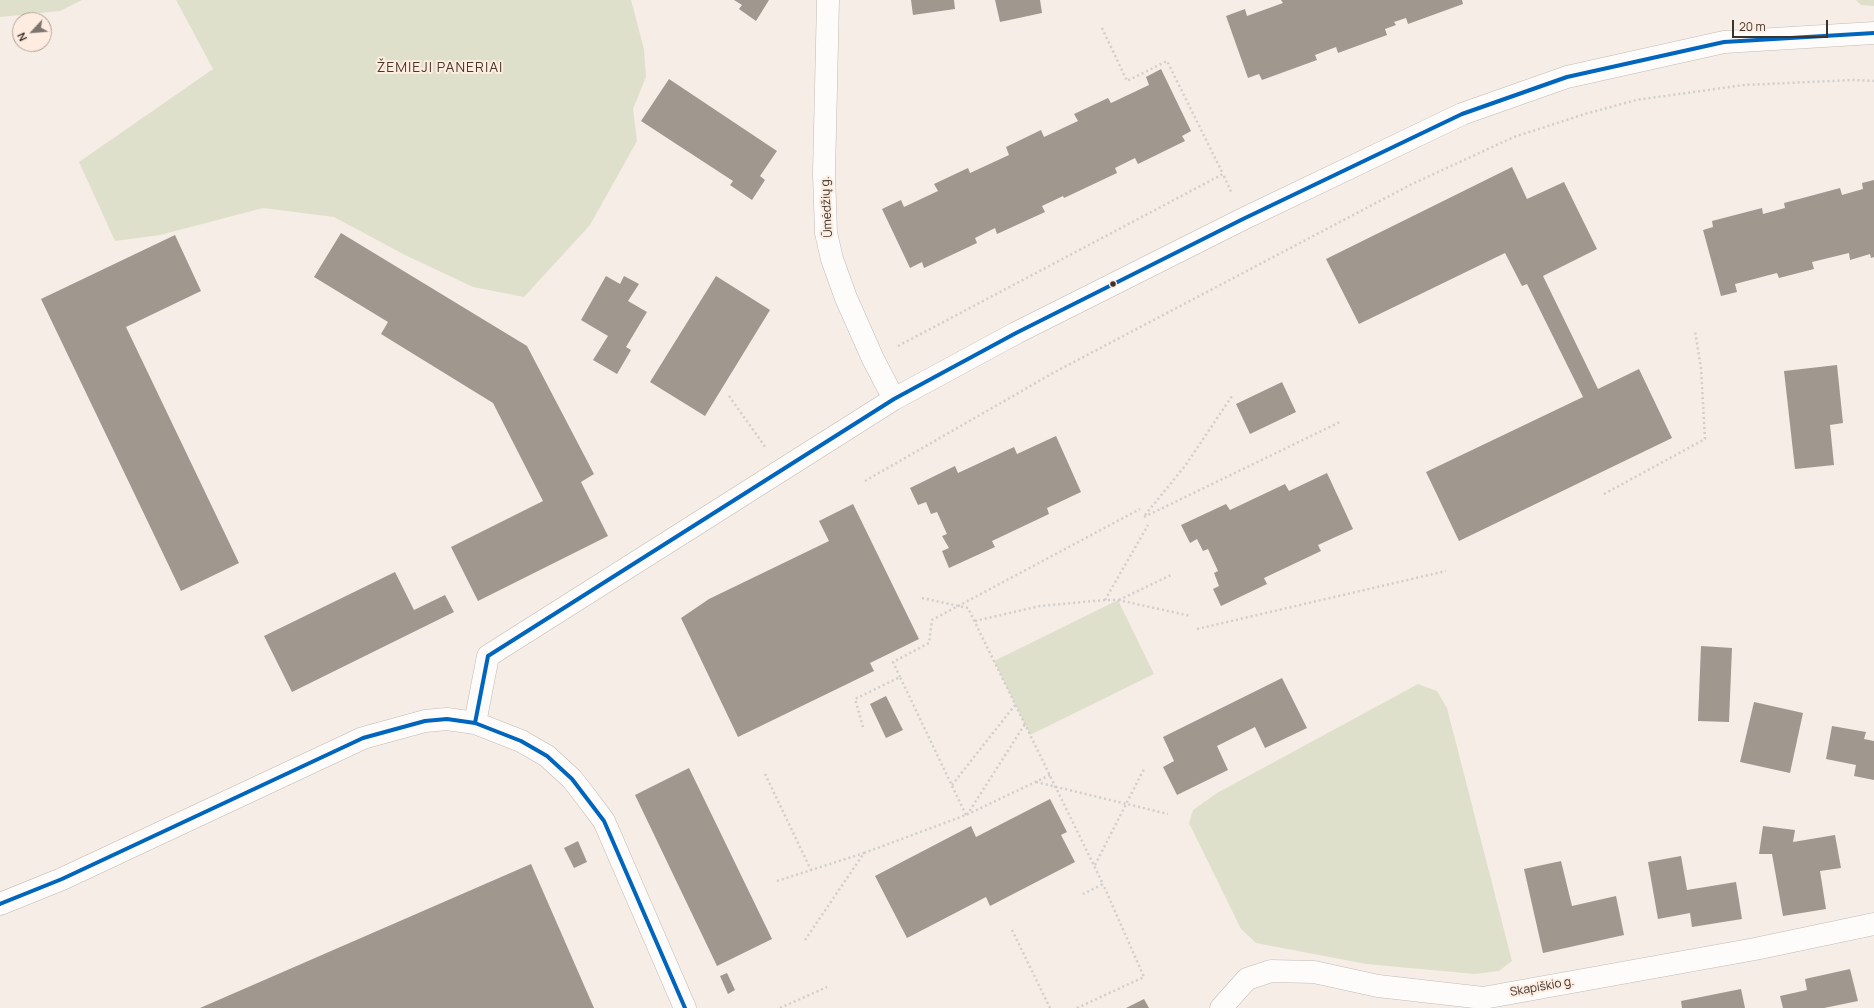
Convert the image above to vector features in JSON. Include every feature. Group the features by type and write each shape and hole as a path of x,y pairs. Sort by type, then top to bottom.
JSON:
{"street":[{"name":"Ūmėdžių g.","path":"828,0 824,174 826,233 832,259 846,298 873,359 894,400"},
{"path":"475,723 488,656 779,471 894,400 1016,333 1243,219 1462,114 1567,78 1724,42 1874,33"},
{"path":"0,904 69,876 363,738 425,721 447,719 475,723 521,741 547,756 572,779 586,796 604,821 685,1008"},
{"name":"Skapiškio g.","path":"1221,1008 1247,979 1271,971 1314,972 1378,986 1483,998 1755,949 1874,924"}],"path":[{"path":"1102,28 1127,81 1168,61 1223,174 1243,219"},
{"path":"865,481 1053,373 1412,184 1514,137 1585,114 1636,100 1744,85 1854,80 1874,81"},
{"path":"873,359 1223,174"},
{"path":"1604,494 1705,439 1701,368 1695,331"},
{"path":"729,396 755,430 779,471"},
{"path":"1232,396 1185,466 1144,517 1342,421"},
{"path":"966,815 893,662 929,643 932,620 1140,509"},
{"path":"1105,600 1148,525"},
{"path":"1197,629 1446,571"},
{"path":"1118,600 1171,575"},
{"path":"922,598 968,608 1103,884 1144,977 1076,1008"},
{"path":"975,621 1040,606 1105,600 1118,600 1191,616"},
{"path":"863,727 855,700 900,677"},
{"path":"952,785 1015,705"},
{"path":"966,815 1025,724"},
{"path":"1094,866 1145,767"},
{"path":"764,774 811,870"},
{"path":"777,881 864,853 966,815 1050,775"},
{"path":"1035,782 1168,814"},
{"path":"805,940 864,853"},
{"path":"1083,894 1103,884"},
{"path":"1012,930 1050,1008"},
{"path":"780,1008 827,987"}],"green space":[{"path":"0,0 82,0 60,11 12,12 12,16 0,17"},
{"path":"176,0 631,0 644,49 646,77 633,109 637,141 590,225 524,297 473,287 405,255 334,217 263,208 160,235 115,241 79,162 213,69"},
{"path":"1856,0 1874,0 1874,6 1861,5"},
{"path":"1118,600 1154,674 1030,735 994,661"},
{"path":"1418,684 1437,691 1447,708 1512,961 1499,971 1475,974 1366,964 1256,943 1241,929 1189,823 1193,810 1217,793"}],"building":[{"path":"734,0 769,0 756,21 739,9 742,5"},
{"path":"911,0 954,0 955,9 913,15"},
{"path":"995,0 1040,0 1042,13 1000,22"},
{"path":"1281,0 1462,0 1463,4 1408,24 1406,18 1394,22 1396,25 1385,29 1387,35 1338,53 1336,47 1315,55 1317,60 1262,80 1259,74 1248,78 1226,16 1245,9 1247,16 1283,3"},
{"path":"1161,69 1191,131 1182,136 1185,141 1138,164 1135,158 1115,168 1117,173 1064,198 1063,196 1042,206 1045,212 997,234 995,228 975,238 977,243 924,268 922,262 910,268 882,209 901,200 904,207 938,191 934,184 968,168 970,173 1009,155 1006,147 1041,130 1044,137 1078,121 1074,114 1108,98 1111,103 1149,85 1146,77"},
{"path":"669,79 777,151 760,176 765,180 752,200 730,185 733,181 641,121"},
{"path":"1512,167 1527,199 1564,182 1597,249 1543,276 1598,389 1639,369 1672,438 1459,541 1426,472 1583,397 1527,284 1522,286 1505,253 1359,324 1326,259"},
{"path":"1874,180 1874,257 1871,258 1870,254 1850,260 1849,253 1812,262 1814,269 1779,278 1777,273 1735,284 1737,292 1721,296 1703,230 1713,227 1712,221 1762,208 1763,214 1785,208 1784,203 1840,188 1842,195 1863,189 1862,183"},
{"path":"341,233 527,346 594,474 581,482 608,536 478,601 451,547 543,501 493,403 381,334 388,322 314,277"},
{"path":"175,235 201,291 126,327 239,563 181,591 41,299"},
{"path":"606,276 620,284 624,276 639,284 628,301 647,312 626,347 631,350 617,374 593,360 608,336 581,320"},
{"path":"716,276 770,310 705,416 650,382"},
{"path":"1837,365 1843,423 1830,425 1834,465 1795,469 1784,371"},
{"path":"1282,382 1296,412 1250,434 1236,404"},
{"path":"1056,436 1081,492 1047,508 1049,514 992,541 995,547 949,568 942,551 949,548 942,536 947,534 937,512 931,514 926,502 918,505 910,488 955,466 958,473 1014,447 1017,454"},
{"path":"1327,473 1353,529 1318,545 1321,551 1264,578 1267,584 1221,606 1213,589 1219,586 1214,573 1218,571 1208,549 1203,551 1197,539 1190,543 1181,525 1226,504 1230,510 1285,484 1289,491"},
{"path":"853,504 919,639 870,663 874,671 738,737 681,618 709,599 829,541 819,521"},
{"path":"395,572 414,610 445,595 454,612 292,692 264,636"},
{"path":"1701,646 1732,648 1729,722 1698,721"},
{"path":"1282,678 1307,728 1265,748 1255,727 1217,746 1228,770 1177,795 1163,767 1174,761 1163,737"},
{"path":"886,696 903,730 886,738 870,704"},
{"path":"1754,702 1803,713 1790,773 1740,762"},
{"path":"1832,726 1866,732 1864,739 1874,741 1874,780 1854,776 1856,765 1826,759"},
{"path":"689,768 772,939 717,966 635,795"},
{"path":"1050,799 1067,832 1061,835 1075,862 990,906 986,897 907,938 875,876 971,826 976,837"},
{"path":"1763,826 1795,830 1793,842 1835,835 1841,868 1820,871 1826,909 1783,916 1772,854 1759,854"},
{"path":"578,841 587,862 574,868 564,848"},
{"path":"1681,856 1687,890 1736,882 1742,919 1692,927 1690,913 1658,919 1648,862"},
{"path":"1561,861 1572,906 1616,896 1624,935 1543,953 1524,869"},
{"path":"531,864 594,1008 200,1008"},
{"path":"1850,969 1858,1001 1824,1008 1783,1008 1780,996 1807,990 1805,979"},
{"path":"727,973 735,990 728,994 720,976"},
{"path":"1741,989 1745,1008 1682,1008 1681,1001"},
{"path":"1144,999 1149,1008 1126,1008"}],"transit line":[{"path":"475,723 488,656 894,399 1016,333 1243,219 1462,114 1567,77 1724,42 1874,33"},
{"path":"0,904 62,879 363,738 425,721 447,719 475,723 521,741 547,756 572,779 604,821 685,1008"}],"district":[{"name":"ŽEMIEJI PANERIAI","path":"440,68"}]}
